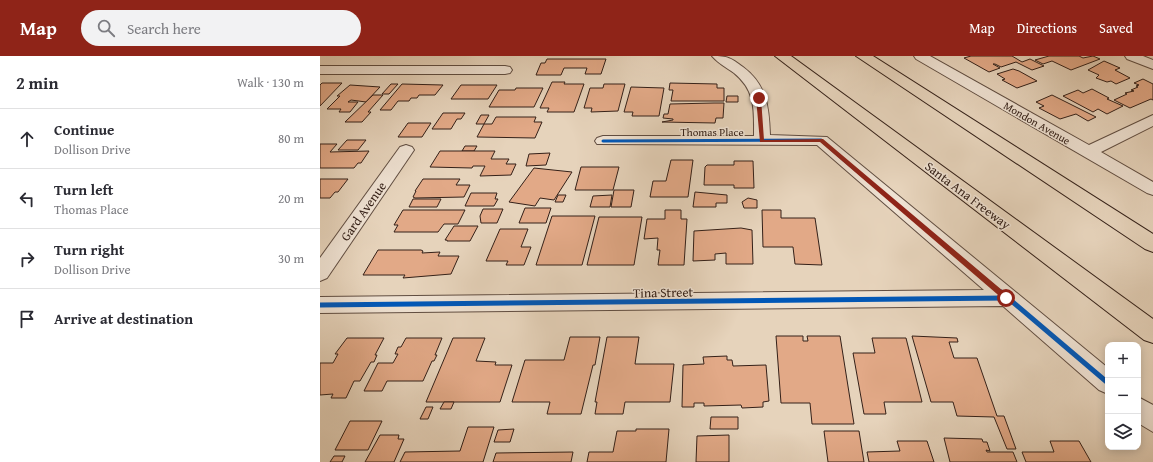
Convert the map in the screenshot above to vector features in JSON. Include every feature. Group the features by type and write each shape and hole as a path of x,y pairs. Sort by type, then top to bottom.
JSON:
{"highway":[{"name":"Santa Ana Freeway","path":"782,56 1153,333"},
{"path":"863,56 1153,244"}],"street":[{"path":"719,56 748,80 756,89 759,98 762,141"},
{"name":"Mondon Avenue","path":"921,56 1153,190"},
{"path":"1132,56 1153,65"},
{"path":"320,70 505,70"},
{"path":"1088,152 1153,120"},
{"name":"Thomas Place","path":"603,141 821,140 1006,298"},
{"name":"Gard Avenue","path":"320,273 406,150"},
{"path":"1006,298 1105,380"},
{"name":"Tina Street","path":"320,305 1006,298"},
{"path":"1141,410 1153,420"}],"building":[{"path":"971,56 1012,56 1022,62 1030,59 1044,66 1032,70 1016,62 1001,67 993,64 1000,68 989,72 964,58"},
{"path":"1049,56 1079,56 1083,58 1093,56 1100,59 1071,70 1052,61 1043,64 1035,60"},
{"path":"547,59 606,59 601,74 585,74 587,68 564,68 561,75 536,75 541,63 545,63"},
{"path":"1104,61 1120,68 1115,70 1130,78 1116,84 1111,81 1107,82 1096,78 1099,75 1088,70"},
{"path":"1013,69 1037,81 1017,88 1002,80 1005,79 997,74"},
{"path":"1143,79 1153,84 1153,100 1151,99 1130,108 1114,100 1127,94 1125,93 1134,91 1131,90 1139,85 1134,83"},
{"path":"552,82 565,82 564,84 584,84 574,112 547,112 549,108 540,108"},
{"path":"322,83 342,83 320,106 320,85"},
{"path":"670,83 717,84 717,88 724,88 724,101 671,101 673,90 669,90"},
{"path":"391,84 398,84 389,94 382,94"},
{"path":"402,84 443,85 435,95 419,95 417,98 411,98 409,101 398,101 391,110 380,110"},
{"path":"604,84 625,84 618,111 591,112 592,108 584,108 590,88 603,88"},
{"path":"350,85 380,87 366,102 351,100 348,102 358,102 350,112 339,112 341,109 327,109 340,96 337,96"},
{"path":"461,85 497,85 488,99 451,99"},
{"path":"631,87 664,88 659,116 632,116 633,112 624,112"},
{"path":"516,88 543,88 534,107 489,107 499,90 515,90"},
{"path":"1092,89 1109,98 1107,99 1123,106 1107,114 1098,109 1093,112 1063,96 1078,90 1083,93"},
{"path":"373,95 383,95 368,112 371,112 362,122 345,122"},
{"path":"1052,95 1096,117 1088,121 1076,114 1060,119 1039,108 1044,106 1036,102"},
{"path":"727,96 738,96 738,102 726,102"},
{"path":"724,103 723,118 716,118 715,123 662,122 673,120 663,118 664,114 668,114 670,104"},
{"path":"443,113 465,113 461,119 457,119 451,129 432,129"},
{"path":"481,115 489,115 484,124 476,124"},
{"path":"496,117 536,117 534,122 542,122 535,138 477,137 484,124 492,124"},
{"path":"408,123 431,123 422,137 398,137"},
{"path":"347,140 366,140 358,150 338,150"},
{"path":"320,144 337,144 330,152 369,151 361,163 358,163 354,168 320,168"},
{"path":"465,146 477,146 474,151 462,151"},
{"path":"440,151 495,151 491,159 509,159 506,164 516,164 511,175 480,176 485,166 473,166 472,168 430,167"},
{"path":"550,153 546,165 526,166 529,154"},
{"path":"671,160 693,160 688,197 650,197 653,181 666,181"},
{"path":"734,161 753,161 754,188 734,188 734,185 704,185 705,167 707,165 734,165"},
{"path":"581,167 619,167 613,190 575,190"},
{"path":"534,168 572,172 554,200 540,198 535,206 509,202"},
{"path":"320,179 348,179 338,192 335,192 330,198 320,198"},
{"path":"423,179 460,179 456,185 470,185 464,197 415,198 413,197 415,191"},
{"path":"614,190 634,190 631,207 611,207"},
{"path":"695,192 727,195 727,203 716,203 716,207 693,207"},
{"path":"471,193 497,193 495,199 498,199 494,206 465,206"},
{"path":"558,195 566,195 563,202 555,202"},
{"path":"612,195 610,207 590,207 593,196"},
{"path":"748,198 757,200 757,208 744,208 742,202"},
{"path":"413,199 441,199 437,207 409,207"},
{"path":"525,208 551,208 546,223 519,223"},
{"path":"483,209 503,209 497,223 481,223 480,216"},
{"path":"403,210 465,210 458,224 444,224 438,232 394,232 398,225 394,225"},
{"path":"665,210 681,210 681,219 687,219 684,265 658,265 660,250 657,250 658,238 644,239 647,219 665,219"},
{"path":"762,210 781,210 781,218 815,218 822,265 795,264 793,247 763,247"},
{"path":"552,216 595,216 582,265 536,265"},
{"path":"599,217 642,217 634,265 587,265"},
{"path":"454,226 478,226 470,241 445,240"},
{"path":"741,228 752,230 753,264 726,264 726,253 715,254 715,260 693,261 694,231"},
{"path":"500,229 528,229 521,247 531,247 524,265 506,265 508,261 486,261"},
{"path":"378,250 421,250 423,251 422,253 440,252 438,256 459,256 451,274 403,278 405,275 363,275"},
{"path":"776,336 803,336 803,341 808,341 807,336 840,336 854,424 812,424 810,403 781,403"},
{"path":"912,336 957,338 958,342 949,342 954,358 977,358 997,416 1004,416 1016,449 1007,449 994,417 957,416 953,402 931,402"},
{"path":"570,337 600,337 595,365 593,365 581,414 547,414 550,402 512,402 525,360 564,360"},
{"path":"607,337 639,337 635,364 674,364 670,402 625,402 623,414 595,414 597,402 595,402"},
{"path":"347,338 384,338 375,355 377,355 374,362 371,362 360,381 354,381 346,398 331,398 333,394 320,395 320,363 333,363 338,354 335,354"},
{"path":"406,338 442,338 435,355 437,355 434,361 432,361 423,381 387,381 382,391 364,391 378,363 393,363 398,354 395,354 398,347 401,347"},
{"path":"453,338 485,338 476,361 496,362 495,365 512,365 500,402 426,402"},
{"path":"872,338 906,338 922,402 884,402 886,414 864,414 853,353 875,353"},
{"path":"727,356 727,360 732,360 733,366 766,365 769,401 763,402 763,407 742,408 741,405 704,406 704,403 694,403 694,407 682,407 683,365 704,364 703,357"},
{"path":"444,402 454,402 451,409 440,409"},
{"path":"426,407 433,407 428,419 420,419"},
{"path":"711,417 738,417 738,429 710,429"},
{"path":"350,421 382,421 368,450 335,450"},
{"path":"468,427 494,427 483,462 400,462 405,452 460,451"},
{"path":"514,429 510,442 494,442 498,430"},
{"path":"636,429 669,429 666,462 587,462 589,452 613,452 617,431 636,431"},
{"path":"824,431 859,431 864,462 828,462"},
{"path":"380,435 399,435 398,439 404,439 394,462 365,462"},
{"path":"729,435 729,462 696,462 697,436"},
{"path":"944,438 982,439 983,442 987,442 990,451 986,450 987,452 1013,452 1017,462 950,462"},
{"path":"897,441 927,441 934,462 869,462 867,452 900,451"},
{"path":"1050,441 1079,441 1091,462 1026,462 1022,452 1054,452"},
{"path":"573,452 571,462 493,462 496,453"},
{"path":"334,456 345,456 342,462 330,462"}],"cycle path":[{"path":"603,141 821,140 1105,380"},
{"path":"320,305 1006,298"}],"route":[{"path":"759,98 762,141 821,140 1006,298"}]}
